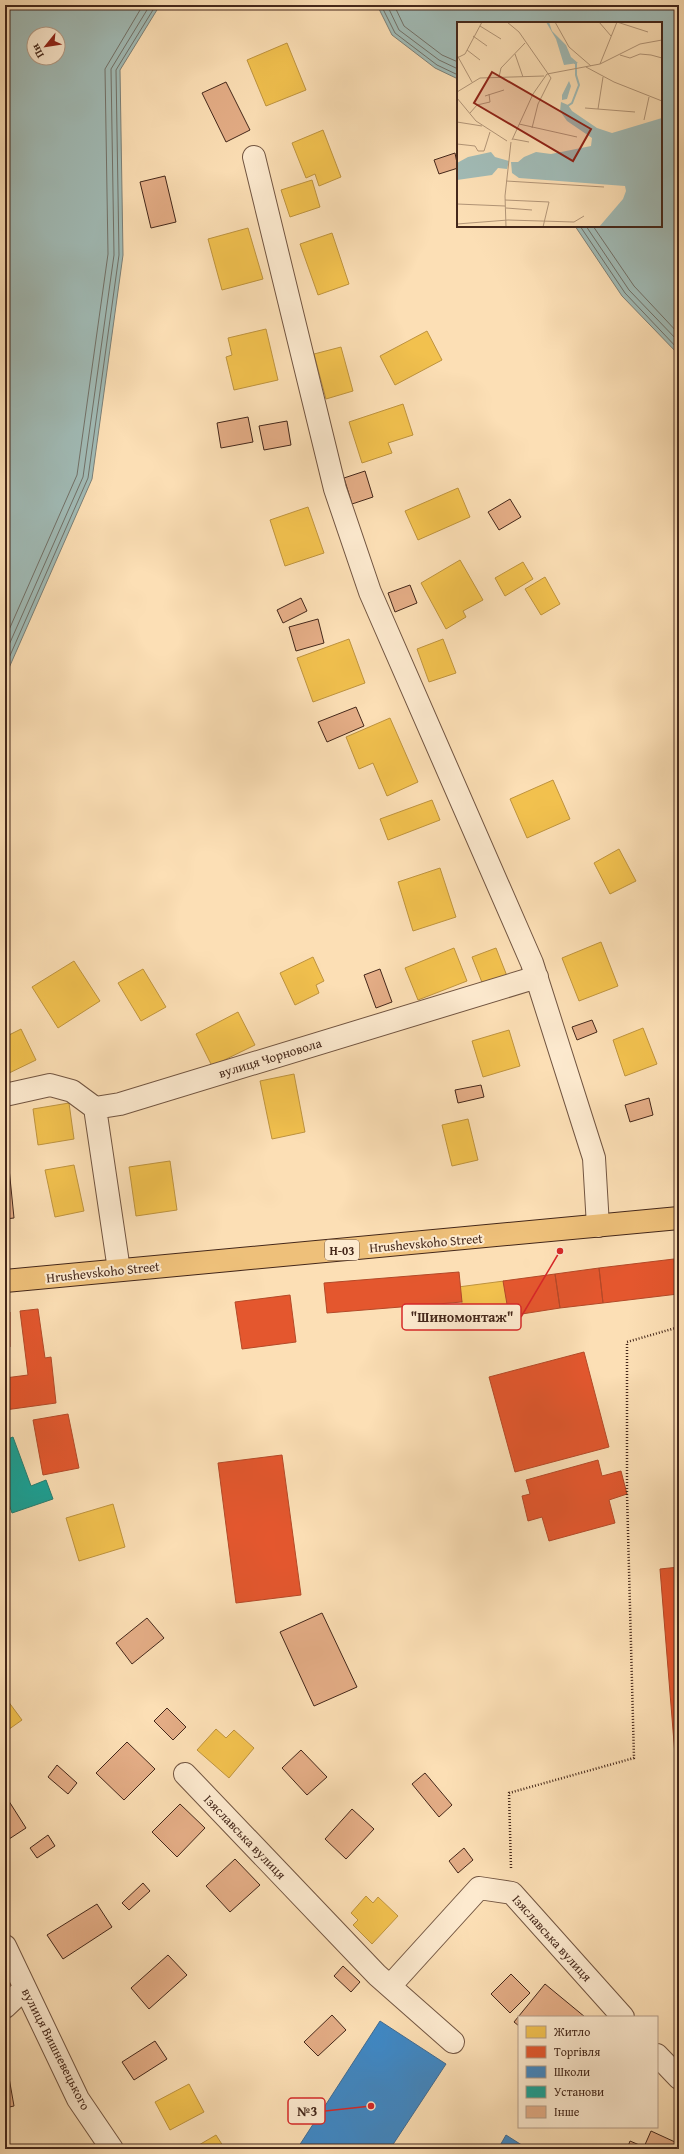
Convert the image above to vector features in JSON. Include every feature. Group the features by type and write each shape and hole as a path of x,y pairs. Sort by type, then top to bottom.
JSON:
{"main road":[{"name":"Hrushevskoho Street","path":"5,1281 543,1232 679,1218"}],"street":[{"path":"254,157 335,490 370,592 537,977 594,1158 598,1226"},
{"name":"вулиця Чорновола","path":"95,1108 120,1104 537,977"},
{"path":"5,1095 50,1085 72,1091 95,1108 119,1270"},
{"name":"Ізяславська вулиця","path":"185,1774 377,1975 453,2042"},
{"name":"Ізяславська вулиця","path":"390,1986 479,1888 512,1892 622,2016"},
{"name":"вулиця Вишневецького","path":"5,1946 78,2099 112,2149"},
{"path":"5,2007 25,1988"},
{"path":"658,2056 679,2078"}],"path":[{"path":"512,1892 509,1793 634,1758 627,1494 627,1342 679,1327"}],"water":[{"path":"5,5 160,5 120,70 123,255 92,479 5,677"},
{"path":"377,5 679,5 679,355 622,296 576,227 662,227 662,22 457,22 457,79 435,68 392,35"}],"building: Житло":[{"path":"287,43 306,90 266,106 247,60"},
{"path":"323,130 341,177 319,186 315,174 306,178 292,143"},
{"path":"312,180 320,207 290,217 281,190"},
{"path":"248,228 263,279 222,290 208,239"},
{"path":"332,233 349,284 318,295 300,244"},
{"path":"266,329 278,380 234,390 226,357 232,355 228,338"},
{"path":"427,331 442,360 395,385 380,356"},
{"path":"341,347 353,391 326,399 314,354"},
{"path":"403,404 413,435 388,443 392,453 362,463 349,422"},
{"path":"458,488 470,517 418,540 405,511"},
{"path":"308,507 324,553 285,566 270,520"},
{"path":"460,560 483,600 463,611 466,617 446,629 421,583"},
{"path":"523,562 533,579 505,596 495,578"},
{"path":"545,577 560,604 541,615 525,589"},
{"path":"349,639 365,683 313,702 297,658"},
{"path":"443,639 456,673 429,682 417,649"},
{"path":"390,718 418,782 387,796 373,763 359,769 346,737"},
{"path":"553,780 570,819 527,838 510,799"},
{"path":"432,800 440,820 388,840 380,819"},
{"path":"619,849 636,881 610,894 594,863"},
{"path":"440,868 456,917 413,931 398,882"},
{"path":"601,942 618,986 579,1001 562,958"},
{"path":"454,948 467,981 418,1000 405,968"},
{"path":"496,948 507,976 483,985 472,957"},
{"path":"313,957 324,981 316,985 319,993 295,1005 280,973"},
{"path":"74,961 100,1001 58,1028 32,987"},
{"path":"143,969 166,1007 141,1021 118,983"},
{"path":"238,1012 255,1045 212,1066 196,1034"},
{"path":"643,1028 657,1064 625,1076 613,1040"},
{"path":"21,1029 36,1060 5,1075 5,1037"},
{"path":"509,1030 520,1066 483,1077 472,1041"},
{"path":"294,1074 305,1132 272,1139 260,1081"},
{"path":"69,1103 74,1139 38,1145 33,1109"},
{"path":"468,1119 478,1160 452,1166 442,1125"},
{"path":"170,1161 177,1210 136,1216 129,1167"},
{"path":"74,1165 84,1211 55,1217 45,1170"},
{"path":"504,1281 509,1316 463,1323 462,1302 458,1287"},
{"path":"113,1504 125,1547 79,1561 66,1518"},
{"path":"5,1697 22,1720 5,1732"},
{"path":"216,1729 226,1738 234,1730 254,1748 229,1778 197,1750"},
{"path":"366,1896 373,1903 378,1897 398,1916 372,1944 353,1925 358,1920 351,1913"},
{"path":"189,2084 204,2112 170,2130 155,2102"},
{"path":"216,2135 225,2149 192,2149"}],"building: Торгівля":[{"path":"674,1259 678,1294 603,1303 599,1268"},
{"path":"599,1268 603,1303 560,1308 555,1274"},
{"path":"459,1272 462,1302 327,1313 324,1283"},
{"path":"555,1274 560,1308 509,1316 503,1281"},
{"path":"290,1295 296,1342 242,1349 235,1302"},
{"path":"38,1309 45,1358 51,1357 56,1403 5,1410 5,1378 28,1375 20,1311"},
{"path":"5,1312 10,1312 10,1347 5,1347"},
{"path":"584,1352 609,1447 515,1472 489,1377"},
{"path":"68,1414 79,1468 43,1475 33,1420"},
{"path":"282,1455 301,1595 236,1603 218,1463"},
{"path":"598,1460 602,1476 621,1471 627,1494 609,1500 615,1523 549,1541 542,1517 528,1521 522,1496 530,1494 526,1480"},
{"path":"679,1567 679,1755 675,1755 660,1569"}],"building: Школи":[{"path":"380,2021 446,2064 390,2149 297,2149"},
{"path":"506,2135 528,2149 498,2149"}],"building: Установи":[{"path":"13,1437 31,1486 46,1480 53,1499 12,1513 5,1493 5,1440"}],"building: Інше":[{"path":"226,82 250,130 226,142 202,93"},
{"path":"455,153 457,168 439,174 434,160"},
{"path":"165,176 176,222 151,228 140,182"},
{"path":"248,417 253,442 221,448 217,423"},
{"path":"287,421 291,445 264,450 259,426"},
{"path":"365,471 373,497 352,504 344,478"},
{"path":"510,499 521,517 499,530 488,512"},
{"path":"410,585 417,603 395,612 388,593"},
{"path":"301,598 307,611 283,623 277,610"},
{"path":"318,619 324,643 296,651 289,627"},
{"path":"356,707 364,726 327,742 318,722"},
{"path":"380,969 392,1002 376,1008 364,975"},
{"path":"592,1020 597,1032 577,1040 572,1027"},
{"path":"481,1085 484,1097 458,1103 455,1090"},
{"path":"649,1098 653,1115 630,1122 625,1105"},
{"path":"5,1128 14,1218 5,1219"},
{"path":"322,1613 357,1687 314,1706 280,1632"},
{"path":"147,1618 164,1638 132,1664 116,1643"},
{"path":"167,1708 186,1727 173,1740 154,1721"},
{"path":"127,1742 155,1769 124,1800 96,1773"},
{"path":"301,1750 327,1777 307,1795 282,1768"},
{"path":"57,1765 77,1783 68,1794 48,1777"},
{"path":"425,1773 452,1805 439,1817 412,1784"},
{"path":"5,1795 26,1828 6,1841 5,1839"},
{"path":"180,1804 205,1828 177,1857 152,1832"},
{"path":"352,1809 374,1829 346,1859 325,1839"},
{"path":"48,1835 55,1846 37,1858 30,1848"},
{"path":"464,1848 473,1860 458,1873 449,1861"},
{"path":"235,1859 260,1885 230,1912 206,1886"},
{"path":"143,1883 150,1891 129,1910 122,1903"},
{"path":"97,1904 112,1927 63,1959 47,1935"},
{"path":"168,1955 187,1975 149,2009 131,1988"},
{"path":"343,1966 360,1982 351,1992 334,1976"},
{"path":"511,1974 530,1993 510,2013 491,1994"},
{"path":"545,1984 584,2016 519,2016"},
{"path":"332,2015 346,2030 318,2056 304,2042"},
{"path":"518,2017 518,2025 514,2022"},
{"path":"155,2041 167,2059 134,2080 122,2062"},
{"path":"8,2072 14,2106 5,2108 5,2073"},
{"path":"651,2131 675,2142 672,2149 627,2149 630,2141 644,2147"}],"place":[{"name":"\"Шиномонтаж\"","path":"560,1251"},
{"name":"№3","path":"371,2106"}]}
